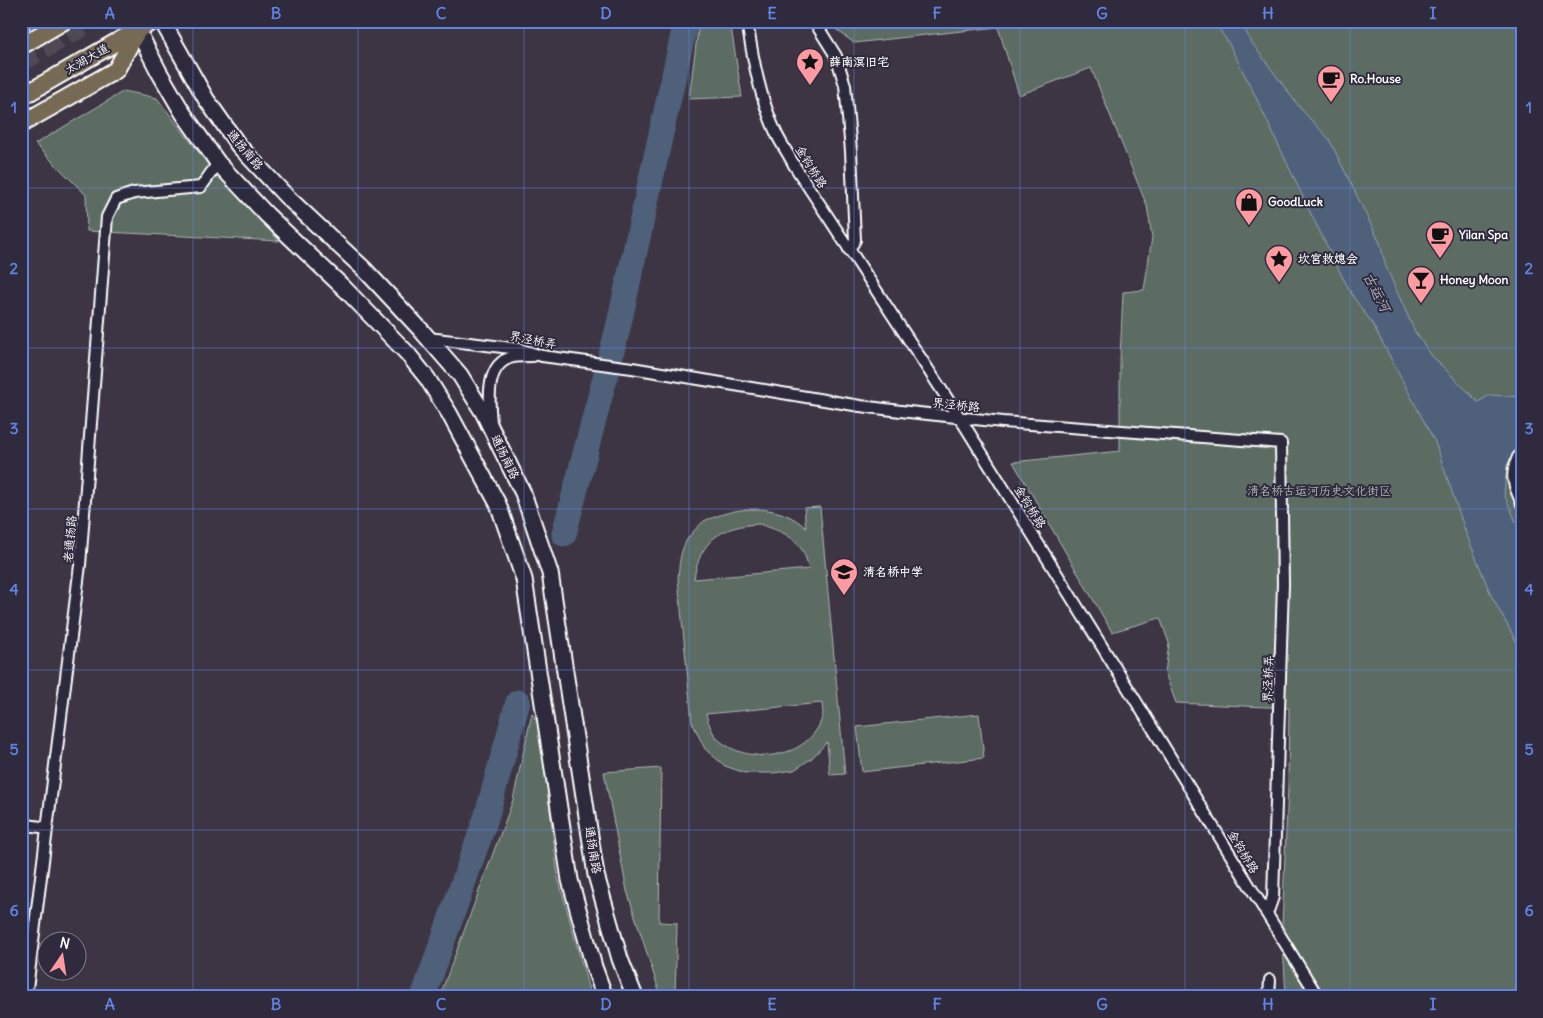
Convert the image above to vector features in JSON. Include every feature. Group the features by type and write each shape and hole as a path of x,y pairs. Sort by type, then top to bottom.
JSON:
{"main road":[{"path":"21,46 64,21"},
{"name":"太湖大道","path":"21,96 135,26 153,21"},
{"name":"通扬南路","path":"162,21 206,99 240,146 286,196 365,270 428,338 460,375 484,412 523,493 550,573 596,875 620,959 635,997"},
{"path":"21,124 116,70 135,26"},
{"path":"135,26 183,113 218,163 267,215 345,289 408,353 427,378 449,413 498,504 524,579 570,880 594,967 605,997"}],"street":[{"name":"金钩桥路","path":"747,21 753,63 763,100 777,135 794,165 960,418 1318,997"},
{"path":"814,21 836,56 845,86 851,152 855,240 849,250"},
{"name":"老通扬路","path":"26,997 80,565 106,217 116,200 134,193 201,187 218,163"},
{"name":"界泾桥弄","path":"428,338 519,349 542,356 632,368"},
{"path":"492,429 489,399 491,380 499,365 512,357 542,356"},
{"name":"界泾桥路","path":"632,368 860,406 960,418 1280,443"},
{"name":"界泾桥弄","path":"1267,914 1273,898 1283,594 1280,443"},
{"path":"1522,455 1518,457 1513,469 1515,486 1522,504"},
{"path":"21,824 48,828"},
{"path":"1269,997 1270,980"}],"green space":[{"path":"699,21 730,21 742,97 689,99"},
{"name":"清名桥古运河历史文化街区","path":"825,21 1522,21 1522,997 1286,997 1282,926 1288,787 1289,708 1176,703 1165,673 1169,643 1160,618 1112,632 1013,462 1120,451 1120,360 1123,292 1144,290 1152,237 1147,206 1091,68 1019,95 998,27 854,43"},
{"path":"124,91 157,98 197,150 279,241 87,231 86,195 35,144"},
{"path":"820,507 845,774 830,775 827,742 812,758 794,770 773,773 745,773 725,766 705,749 692,722 678,579 680,558 688,538 704,521 738,510 762,509 786,515 806,528 804,508","holes":["759,524 777,530 791,538 802,550 809,569 694,579 701,554 714,538 734,528","822,703 823,716 815,732 805,742 792,750 762,756 747,754 733,749 720,741 715,735 706,714"]},
{"path":"532,713 540,727 558,877 591,997 495,997 442,990 513,800"},
{"path":"979,714 984,758 862,772 857,727"},
{"path":"661,768 659,922 677,923 675,997 661,997 627,891 604,772"}],"water":[{"name":"古运河","path":"1214,21 1240,21 1252,43 1300,108 1329,139 1380,243 1386,267 1415,332 1432,356 1478,402 1490,395 1522,397 1522,448 1517,450 1507,465 1504,494 1522,536 1522,652 1491,595 1466,533 1435,442 1372,323 1354,298 1343,278 1252,89 1229,44"}],"waterway":[{"path":"564,534 618,328 686,21"},
{"path":"423,997 486,818 518,702"}],"tunnel":[{"path":"21,63 94,21"}],"place":[{"name":"薛南溟旧宅","path":"810,86"},
{"name":"Ro.House","path":"1331,103"},
{"name":"GoodLuck","path":"1249,226"},
{"name":"Yilan Spa","path":"1440,259"},
{"name":"坎宫救熄会","path":"1279,283"},
{"name":"Honey Moon","path":"1421,304"},
{"name":"清名桥中学","path":"844,596"}]}
